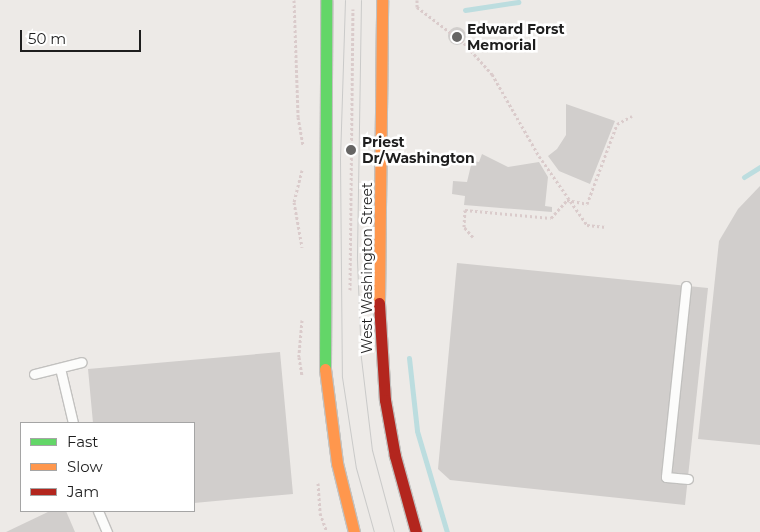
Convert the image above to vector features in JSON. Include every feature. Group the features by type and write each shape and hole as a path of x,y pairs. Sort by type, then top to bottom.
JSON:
{"main road":[{"path":"326,0 325,375 337,463 354,532"},
{"name":"West Washington Street","path":"382,0 379,325 385,400 395,456 416,532"}],"lane":[{"path":"686,286 666,476 688,479"},
{"path":"34,374 82,362"},
{"path":"60,368 73,422"},
{"path":"98,512 107,532"}],"path":[{"path":"417,0 417,7 464,43 492,74 567,200 587,225 606,227"},
{"path":"350,290 354,9"},
{"path":"567,200 587,204 617,124 632,116"},
{"path":"473,237 464,227 465,210 551,218 567,200"}],"building":[{"name":"Edward Forst Memorial","path":"453,27 461,27 466,32 464,43 453,45 448,40 448,32"},
{"path":"566,104 615,121 590,184 559,171 548,156 557,149 566,135"},
{"path":"482,154 508,167 539,162 548,177 545,206 552,207 552,212 464,205 465,196 452,194 453,181 467,182 472,161 479,162"},
{"path":"760,186 760,445 698,439 719,241 738,209"},
{"path":"457,263 708,288 685,505 450,480 438,469"},
{"path":"280,352 293,494 195,503 195,422 93,422 88,369"},
{"path":"48,512 66,512 75,532 6,532"}],"waterway":[{"path":"465,10 518,2"},
{"path":"744,177 760,167"},
{"path":"409,358 417,431 447,532"}],"tram line":[{"path":"345,0 340,158 342,377 356,468 374,532"},
{"path":"361,0 357,260 361,358 372,450 394,532"}],"traffic: fast":[{"path":"325,369 326,0"}],"traffic: slow":[{"path":"379,303 382,0"},
{"path":"325,369 337,463 354,532"}],"traffic: jam":[{"path":"379,303 385,400 395,456 416,532"}],"place":[{"name":"Edward Forst Memorial","path":"457,37"},
{"name":"Priest Dr/Washington","path":"351,150"}]}
